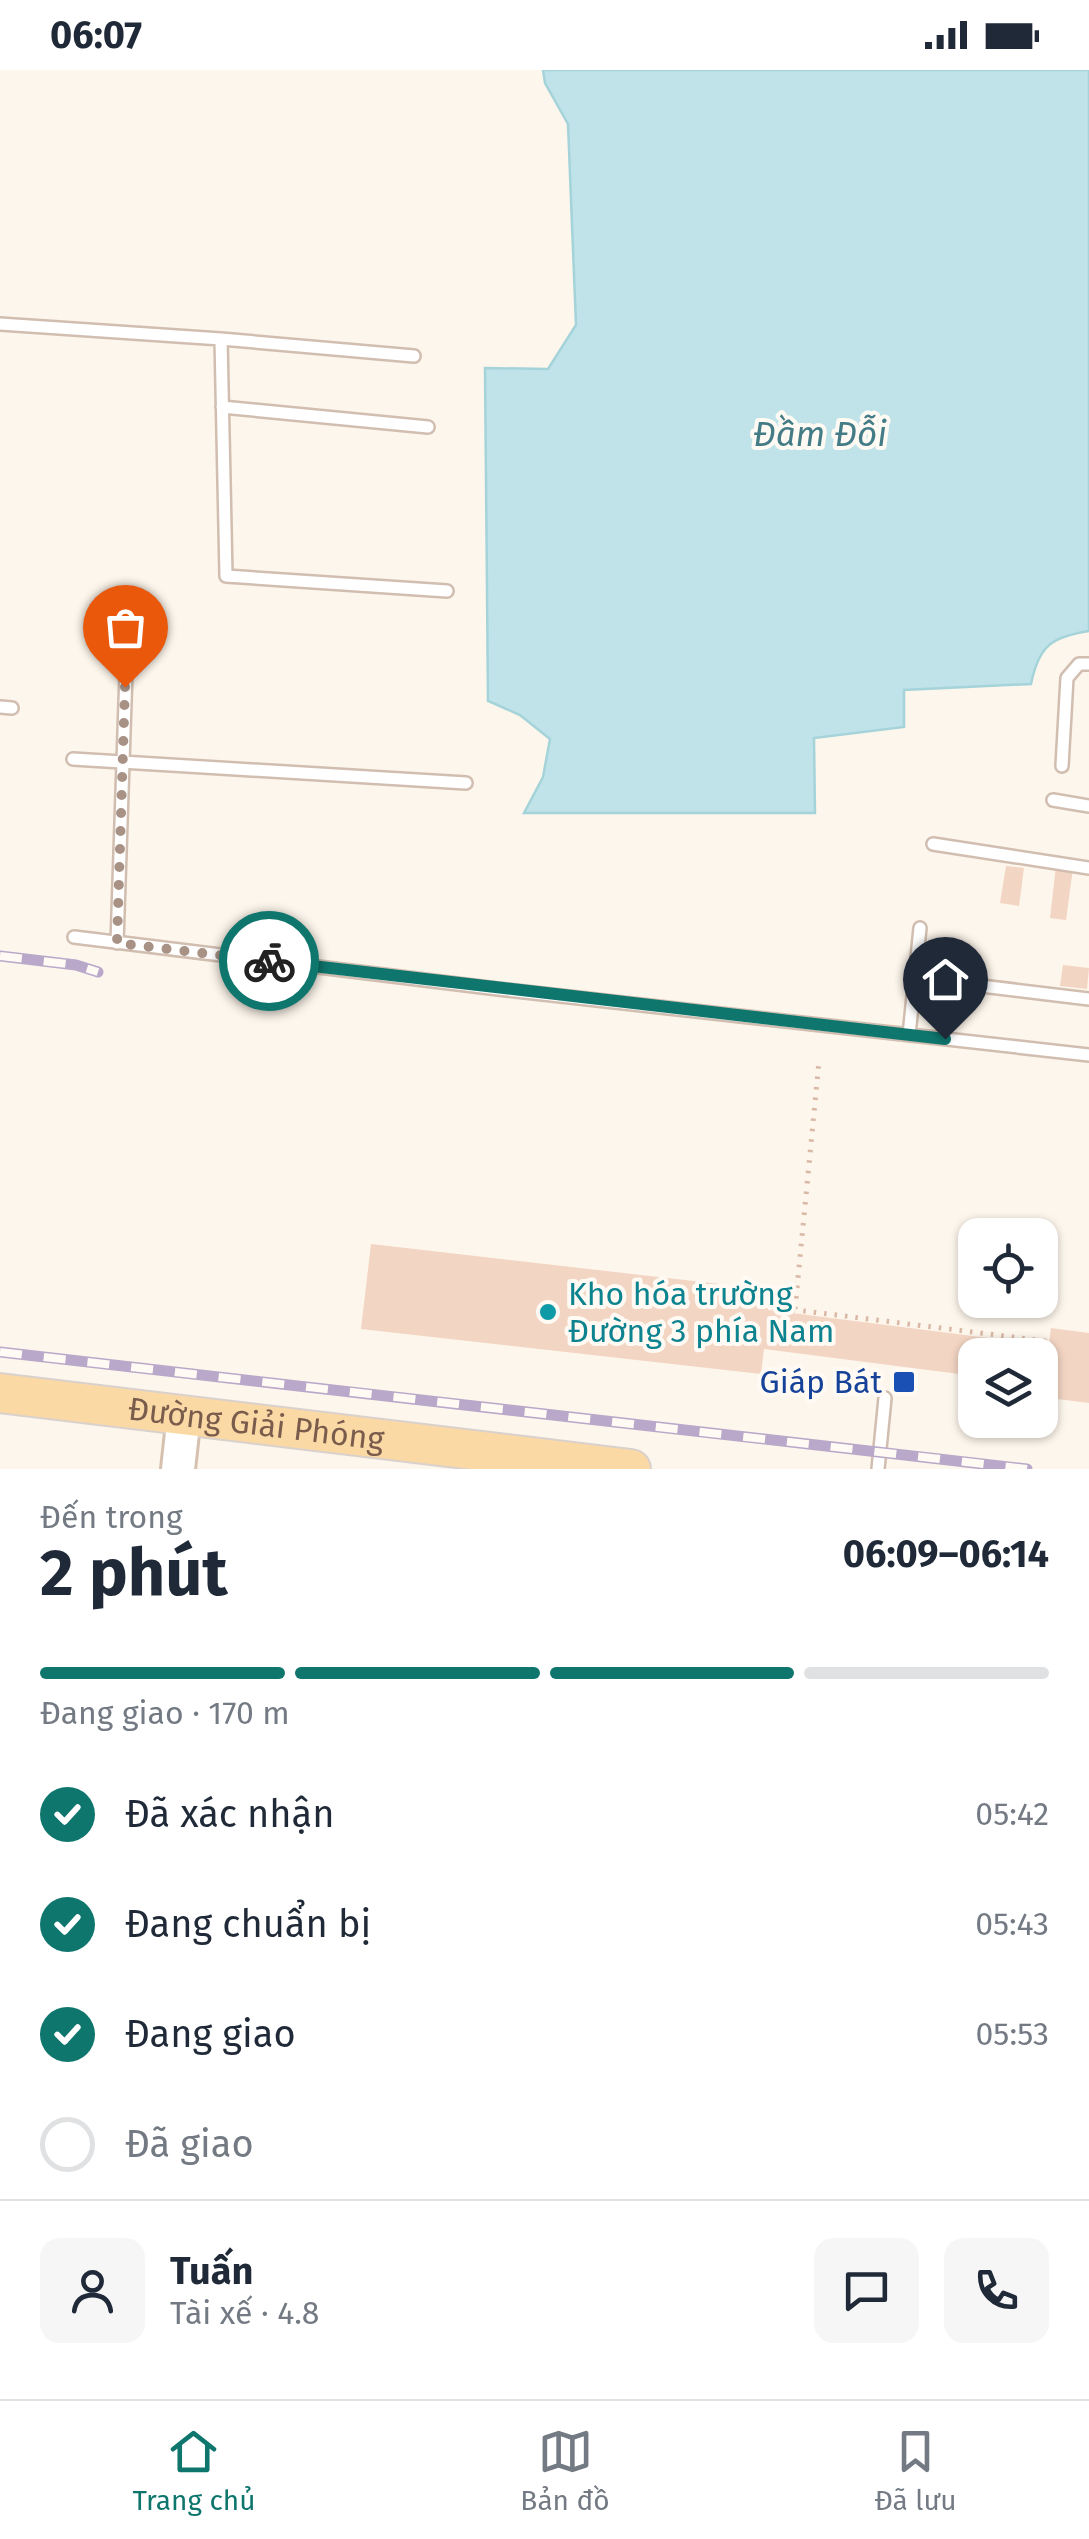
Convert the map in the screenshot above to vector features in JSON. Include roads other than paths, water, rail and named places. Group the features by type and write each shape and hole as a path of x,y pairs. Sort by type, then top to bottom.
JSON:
{"main road":[{"name":"Đường Giải Phóng","path":"0,1393 630,1469"},
{"path":"178,1469 184,1415"}],"lane":[{"path":"0,324 414,356"},
{"path":"220,339 226,576 447,591"},
{"path":"222,407 428,427"},
{"path":"117,943 128,612"},
{"path":"1062,766 1067,678 1079,664 1089,664"},
{"path":"74,758 466,783"},
{"path":"1053,800 1089,806"},
{"path":"933,844 1089,868"},
{"path":"909,1035 920,928"},
{"path":"74,936 1089,1055"},
{"path":"914,978 1089,998"},
{"path":"878,1469 885,1398"}],"water":[{"name":"Đầm Đỗi","path":"543,70 1089,70 1089,631 1065,636 1049,645 1038,660 1031,684 904,690 904,727 814,738 815,813 524,813 543,777 550,739 520,715 488,701 485,368 548,369 576,325 568,124 545,83"}],"railway":[{"path":"0,956 76,965 98,972"},
{"path":"0,1352 1027,1469"}],"place":[{"name":"Kho hóa trường Đường 3 phía Nam","path":"548,1312"},
{"name":"Giáp Bát","path":"904,1382"}]}
